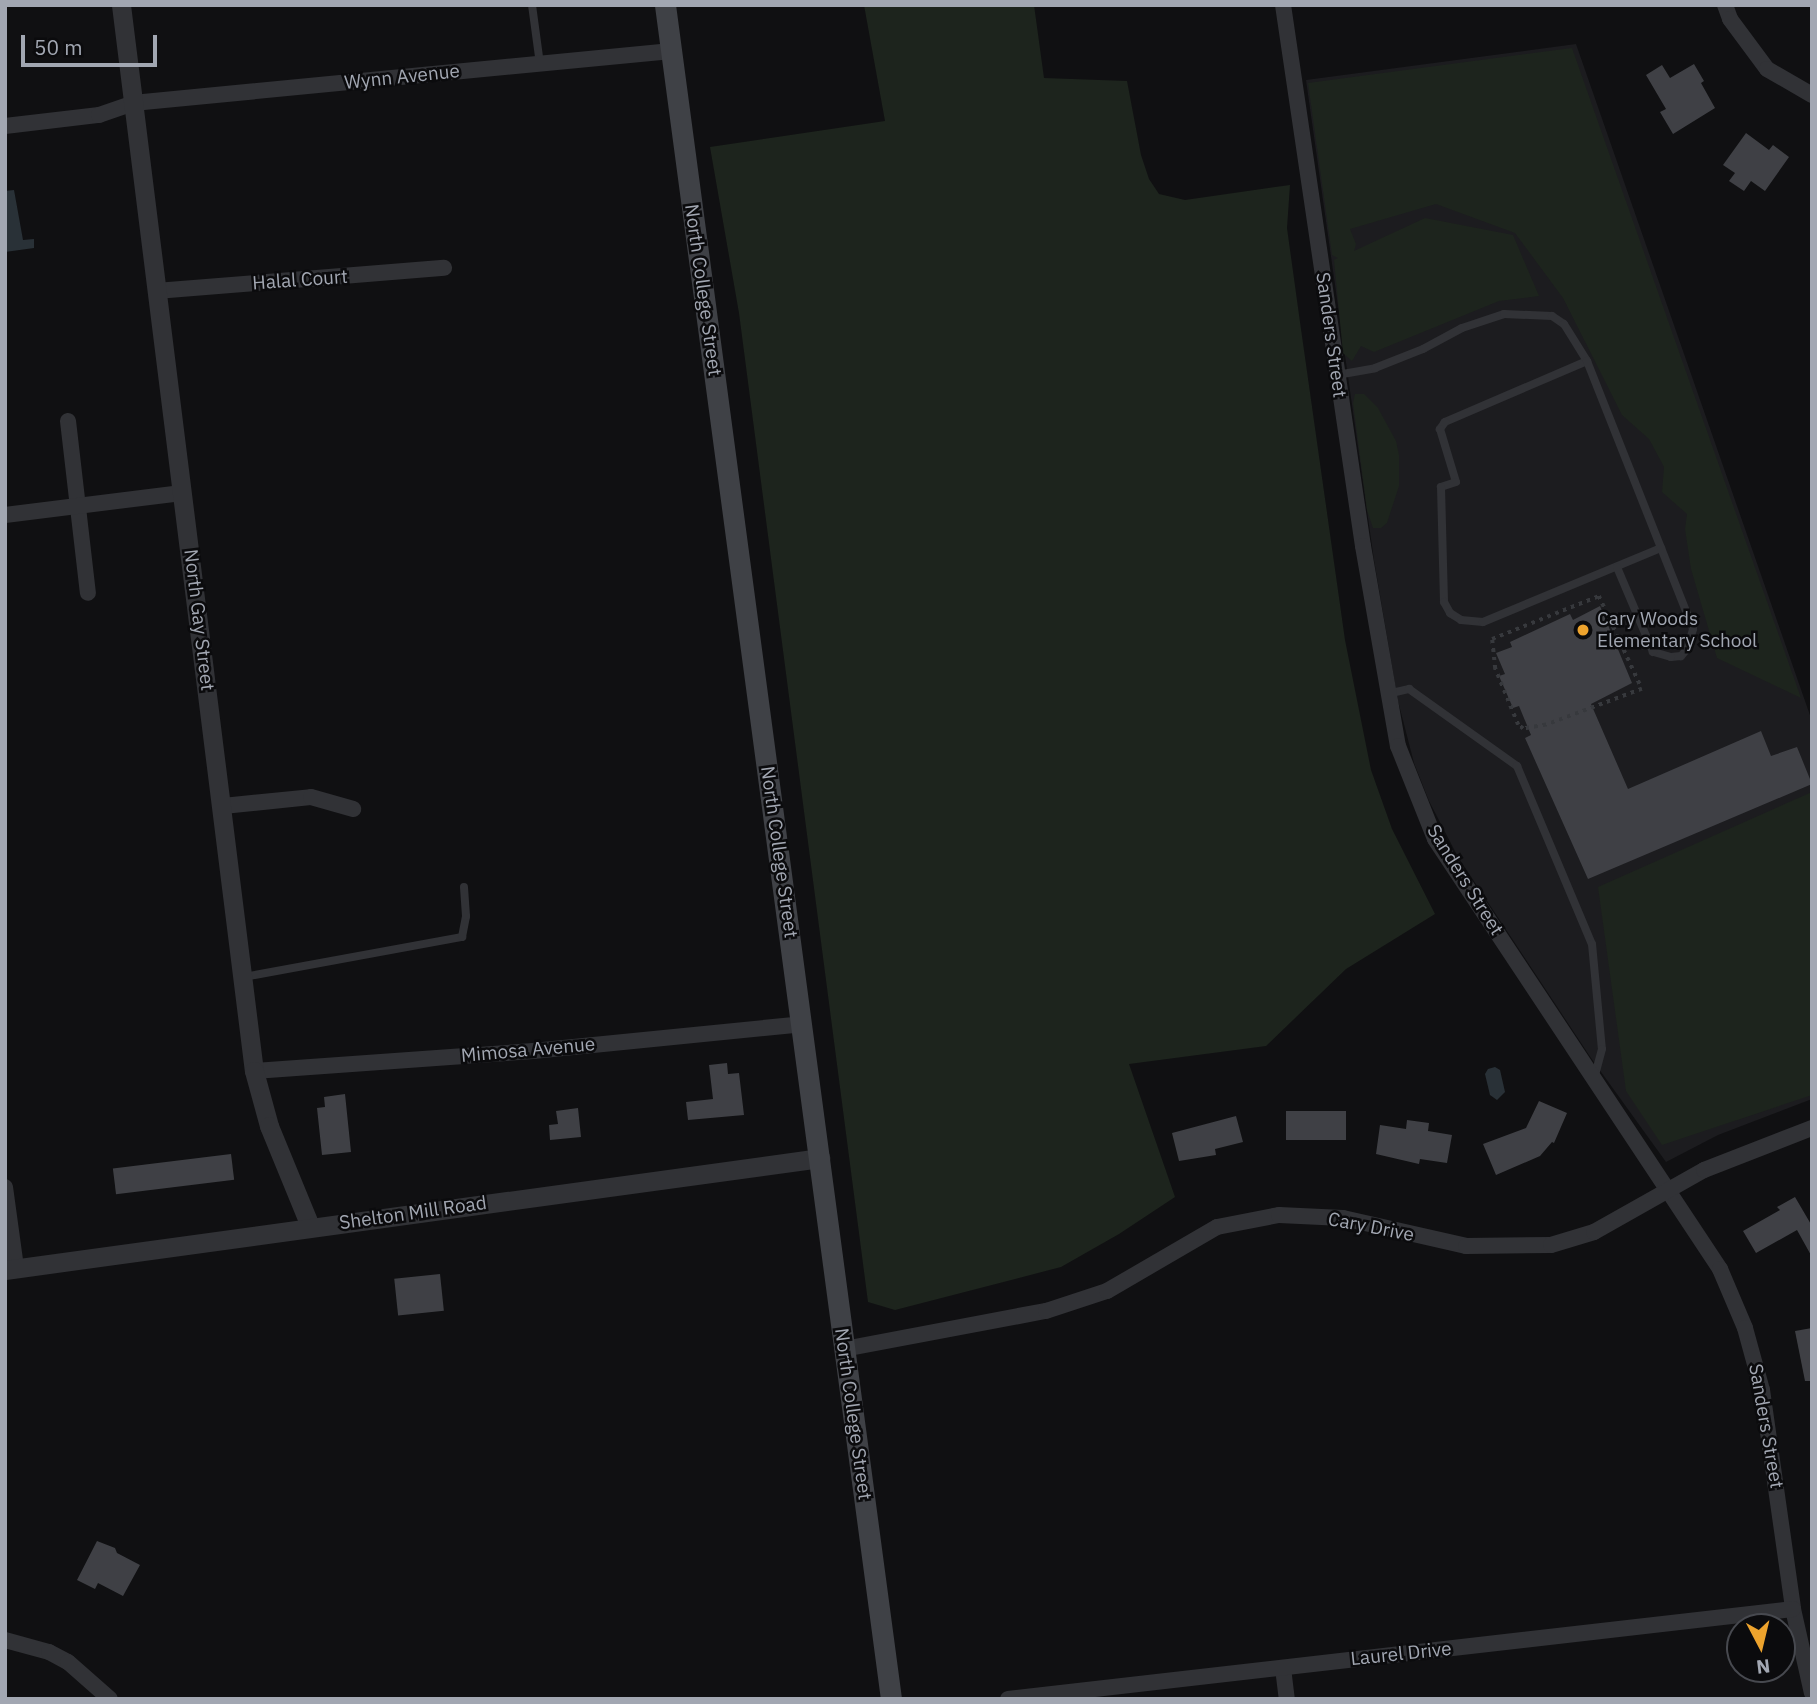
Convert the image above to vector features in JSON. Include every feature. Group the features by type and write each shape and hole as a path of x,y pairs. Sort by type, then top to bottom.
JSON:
{"main road":[{"name":"North College Street","path":"665,5 891,1699"}],"street":[{"name":"North Gay Street","path":"121,5 254,1071 269,1125 310,1226"},
{"name":"Sanders Street","path":"1283,5 1387,694 1401,756 1435,839 1720,1269 1745,1328 1762,1390 1793,1609 1812,1693"},
{"path":"1725,5 1730,19 1767,69 1812,95"},
{"name":"Wynn Avenue","path":"5,126 99,115 133,103 671,51"},
{"name":"Halal Court","path":"156,291 444,268"},
{"path":"68,421 88,593"},
{"path":"5,515 182,493"},
{"path":"223,806 311,797 353,809"},
{"name":"Mimosa Avenue","path":"254,1071 533,1051 802,1024"},
{"name":"Cary Drive","path":"844,1349 1058,1307 1107,1291 1217,1227 1279,1215 1343,1218 1466,1246 1551,1245 1594,1232 1704,1170 1812,1128"},
{"name":"Shelton Mill Road","path":"10,1268 820,1158"},
{"path":"5,1187 10,1268"},
{"name":"Laurel Drive","path":"1008,1699 1793,1609"},
{"path":"5,1640 49,1652 68,1662 110,1699"},
{"path":"1283,1668 1287,1699"}],"lane":[{"path":"532,5 540,64"},
{"path":"1337,375 1375,368 1423,349 1462,328 1504,314 1552,316 1564,324 1587,361 1693,629 1688,648 1681,656 1671,657 1654,652 1617,566"},
{"path":"1587,361 1445,422 1440,429 1456,482 1441,487 1444,602 1450,613 1461,620 1483,622 1661,548"},
{"path":"1387,694 1409,689 1517,766 1592,944 1602,1049 1594,1078"},
{"path":"244,977 462,937 466,916 464,887"}],"path":[{"path":"1599,596 1642,689 1546,725 1524,729 1518,725 1505,693 1495,669 1492,639 1599,596"}],"shaded area":[{"path":"864,5 1034,5 1044,78 1127,81 1141,155 1149,179 1159,194 1185,200 1290,185 1287,228 1345,640 1371,770 1392,829 1435,914 1346,969 1266,1046 1129,1064 1175,1197 1119,1234 1061,1267 895,1310 868,1302 739,313 710,147 885,121"},
{"name":"Cary Woods Elementary School","path":"1576,44 1812,721 1812,1099 1718,1135 1666,1162 1591,1058 1458,857 1429,801 1414,763 1398,701 1374,560 1306,80"},
{"path":"1572,48 1801,698 1717,658 1691,569 1685,529 1687,514 1662,492 1664,467 1649,439 1622,415 1563,298 1515,233 1436,204 1350,229 1356,244 1354,251 1425,218 1513,235 1539,296 1499,301 1374,352 1361,346 1352,361 1343,353 1334,260 1338,258 1332,255 1308,83"},
{"path":"14,190 23,240 34,239 34,248 5,252 5,191"},
{"path":"1355,394 1364,394 1378,408 1396,441 1399,455 1399,486 1387,523 1381,528 1373,528 1367,510 1353,403"},
{"path":"1812,792 1812,1095 1662,1145 1626,1091 1598,887"},
{"path":"1495,1067 1500,1070 1505,1092 1497,1100 1490,1095 1485,1074 1488,1069"}],"building":[{"path":"1694,64 1715,108 1673,134 1660,112 1666,109 1646,75 1662,65 1670,78"},
{"path":"1746,133 1769,150 1773,145 1789,157 1765,191 1751,181 1744,191 1729,181 1735,173 1723,165"},
{"path":"1600,606 1632,683 1591,704 1628,789 1761,731 1771,756 1797,747 1812,784 1588,879 1525,738 1531,735 1519,706 1513,708 1499,676 1505,674 1496,653 1512,647 1510,642 1570,614 1573,620"},
{"path":"727,1063 728,1074 739,1073 744,1115 688,1120 686,1102 713,1099 709,1065"},
{"path":"345,1094 351,1152 322,1155 317,1108 325,1107 324,1097"},
{"path":"1539,1101 1567,1113 1554,1143 1540,1156 1496,1175 1483,1144 1526,1128"},
{"path":"578,1108 581,1137 550,1140 549,1125 558,1124 556,1111"},
{"path":"1286,1111 1346,1111 1346,1140 1286,1140"},
{"path":"1236,1116 1243,1142 1215,1149 1216,1155 1179,1161 1172,1133"},
{"path":"1407,1120 1429,1123 1428,1131 1452,1135 1447,1163 1420,1159 1419,1164 1376,1154 1380,1125 1406,1129"},
{"path":"231,1154 234,1180 116,1194 113,1169"},
{"path":"1795,1197 1812,1226 1812,1257 1797,1230 1756,1253 1743,1231 1780,1210 1777,1207"},
{"path":"440,1274 444,1311 398,1316 394,1279"},
{"path":"1812,1328 1812,1381 1805,1381 1795,1331"},
{"path":"97,1541 115,1548 117,1553 140,1565 123,1596 98,1583 95,1589 77,1580"}],"place":[{"name":"Cary Woods Elementary School","path":"1583,630"}]}
